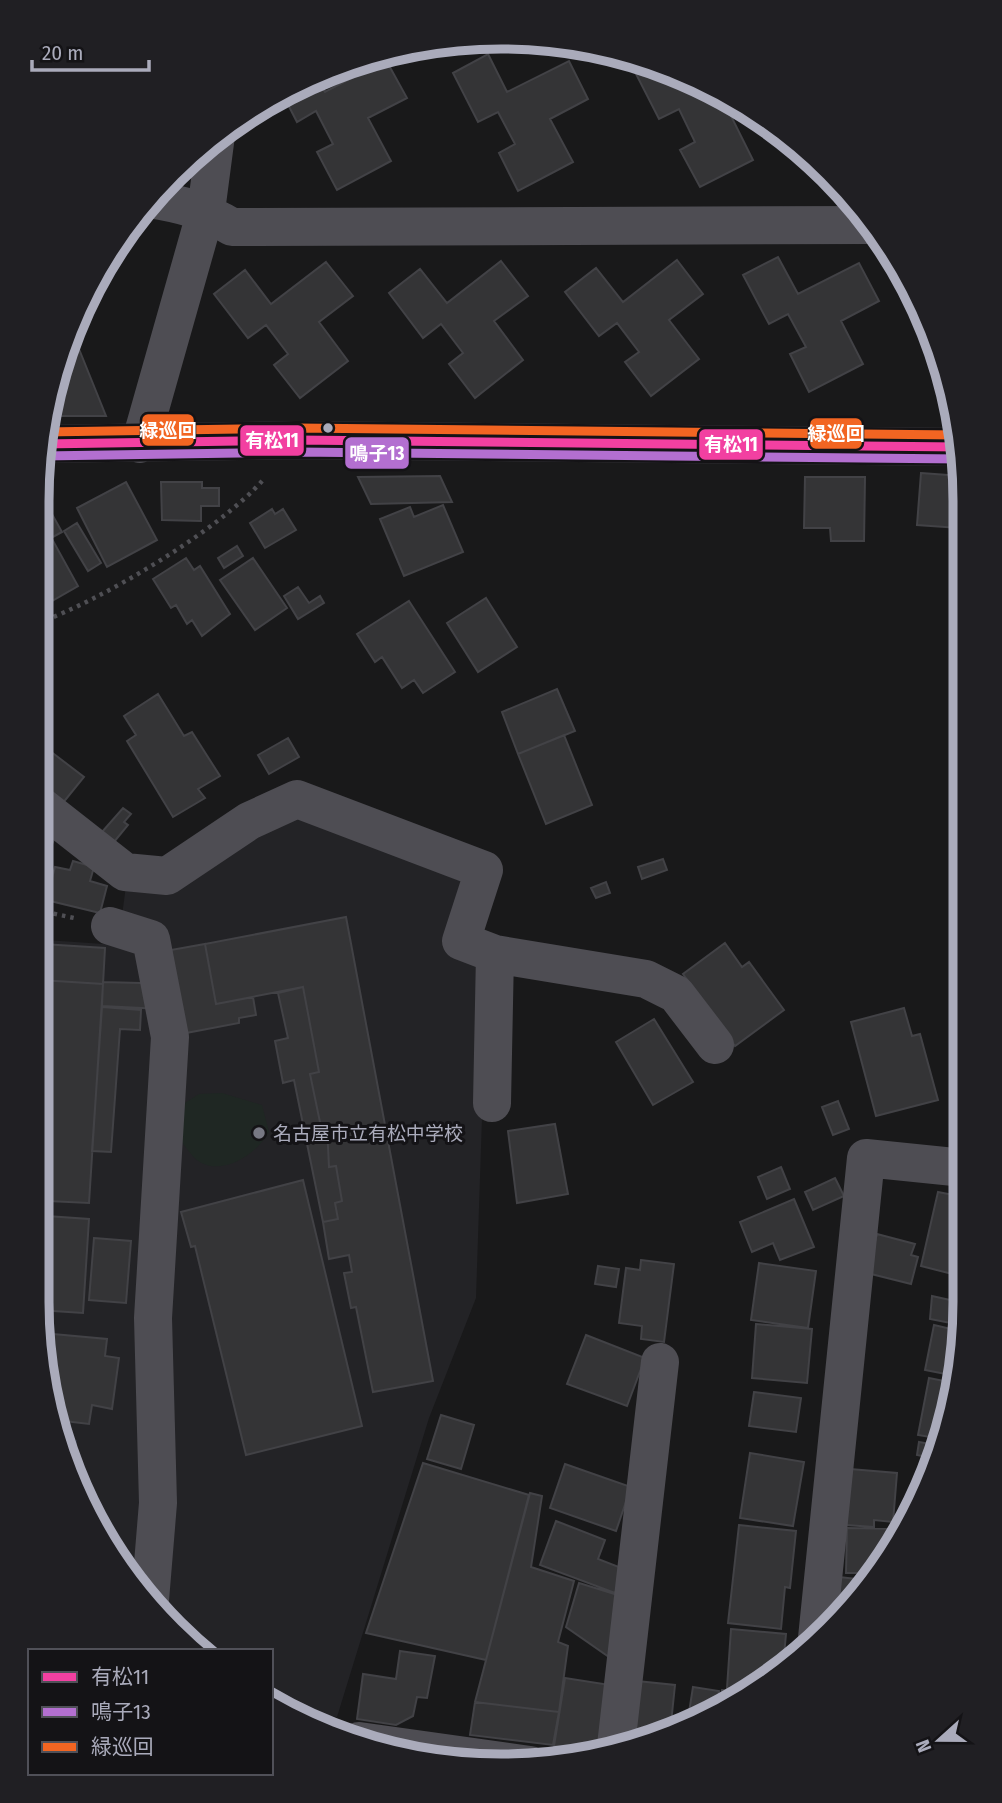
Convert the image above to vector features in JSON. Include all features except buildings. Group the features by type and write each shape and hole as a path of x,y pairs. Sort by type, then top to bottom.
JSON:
{"street":[{"path":"140,444 206,211 214,152"},
{"path":"162,202 206,211 232,227 859,225"},
{"path":"53,444 311,440 950,447"},
{"path":"49,813 125,873 167,876 248,821 297,799 484,870 461,941 495,954 646,979 676,995 715,1045"},
{"path":"110,926 151,939 170,1037 152,1318 158,1503 151,1588"},
{"path":"492,1103 495,954"},
{"path":"819,1624 866,1158 953,1167"},
{"path":"617,1739 660,1362"}],"path":[{"path":"49,618 134,575 243,503 266,476"}],"shaded area":[{"name":"名古屋市立有松中学校","path":"292,811 477,888 487,968 476,1298 429,1418 337,1717 316,1714 273,1692 273,1649 211,1649 181,1622 142,1577 110,1528 83,1475 64,1419 53,1361 49,1302 49,940 118,945 126,886"},
{"path":"222,1093 262,1105 269,1132 254,1150 244,1157 222,1166 210,1166 191,1154 181,1140 180,1106 199,1094"}],"water":[{"path":"71,1439 77,1440 76,1455"}],"transit line":[{"name":"緑巡回","path":"55,432 297,428 948,435"},
{"name":"有松11","path":"53,444 297,440 950,447"},
{"name":"鳴子13","path":"52,456 297,452 951,459"}],"place":[{"name":"名古屋市立有松中学校","path":"259,1133"}]}
